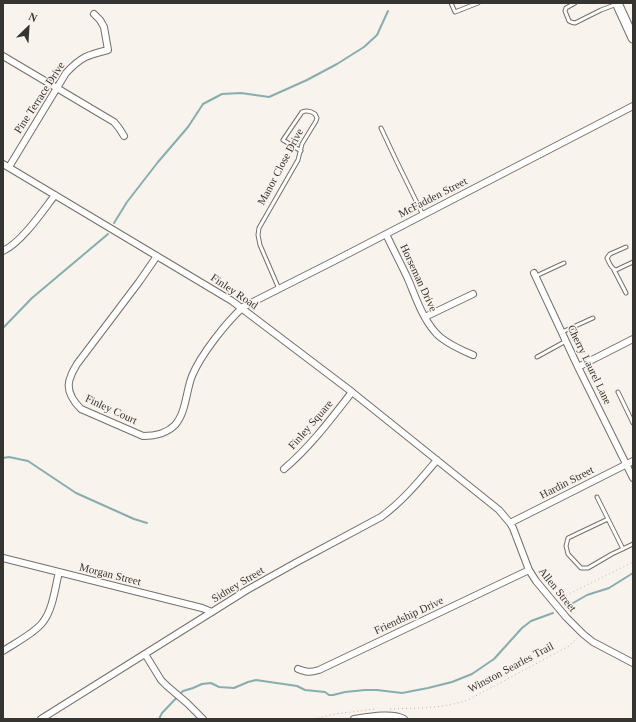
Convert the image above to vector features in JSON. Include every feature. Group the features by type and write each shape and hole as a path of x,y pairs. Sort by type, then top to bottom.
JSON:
{"main road":[{"path":"617,3 632,34"}],"street":[{"name":"Pine Terrace Drive","path":"6,165 66,73 75,63 91,54 108,50 104,27 94,14"},
{"path":"3,56 114,122 124,136"},
{"name":"McFadden Street","path":"242,308 633,106"},
{"name":"Finley Road","path":"6,165 54,195 114,229 242,308 352,392 437,460"},
{"path":"3,251 18,240 34,222 54,195"},
{"name":"Horseman Drive","path":"386,234 427,321 440,337 457,348 473,355"},
{"name":"Finley Court","path":"157,256 77,364 70,377 69,389 71,395 75,403 81,409 144,436 153,436 169,429 175,425 181,415 191,378 202,357 232,318 242,308"},
{"name":"Cherry Laurel Lane","path":"535,274 578,367 630,463 633,478"},
{"path":"425,317 473,294"},
{"path":"578,367 633,339"},
{"name":"Finley Square","path":"284,469 309,445 352,392"},
{"name":"Allen Street","path":"437,460 499,510 510,523 516,534 529,570 536,581 566,617 593,642 633,663"},
{"name":"Sidney Street","path":"41,719 248,590 385,514 411,490 437,460"},
{"name":"Hardin Street","path":"510,523 630,463"},
{"name":"Morgan Street","path":"3,558 202,608 212,612"},
{"name":"Friendship Drive","path":"298,669 307,673 319,670 529,570"},
{"path":"3,651 42,623 49,612 59,572"},
{"path":"145,654 161,680 203,719"},
{"path":"354,719 372,716 393,716 402,717 404,719"}],"lane":[{"path":"451,3 455,12 478,3"},
{"path":"575,3 566,8 565,11 569,21 575,23 617,3"},
{"name":"Manor Close Drive","path":"279,288 260,245 258,235 259,228 298,160 302,144 316,121 315,114 306,110 302,112 283,140 300,151"},
{"path":"381,128 423,215"},
{"path":"626,247 610,254 607,258 626,293"},
{"path":"614,270 633,262"},
{"path":"535,274 564,263"},
{"path":"562,332 593,318"},
{"path":"537,357 566,341"},
{"path":"618,392 633,423"},
{"path":"597,497 623,549"},
{"path":"608,520 568,538 566,546 568,554 581,568 588,568 633,544"}],"path":[{"path":"562,603 558,599 633,562"},
{"name":"Winston Searles Trail","path":"390,709 458,704 569,646 581,632"},
{"path":"314,719 335,714 376,709"}],"waterway":[{"path":"114,223 127,202 188,127 203,104 222,94 241,93 269,97 307,80 364,47 377,35 388,11"},
{"path":"3,328 32,298 108,234"},
{"path":"3,458 9,457 28,461 76,493 134,519 147,523"},
{"path":"568,606 587,595 609,588 633,573"},
{"path":"159,719 162,713 183,691 202,684 211,683 219,687 234,688 256,680 297,686 305,690 325,692 329,695 333,695 365,690 402,693 452,682 472,674 494,659 522,628 531,621 553,613"}]}
